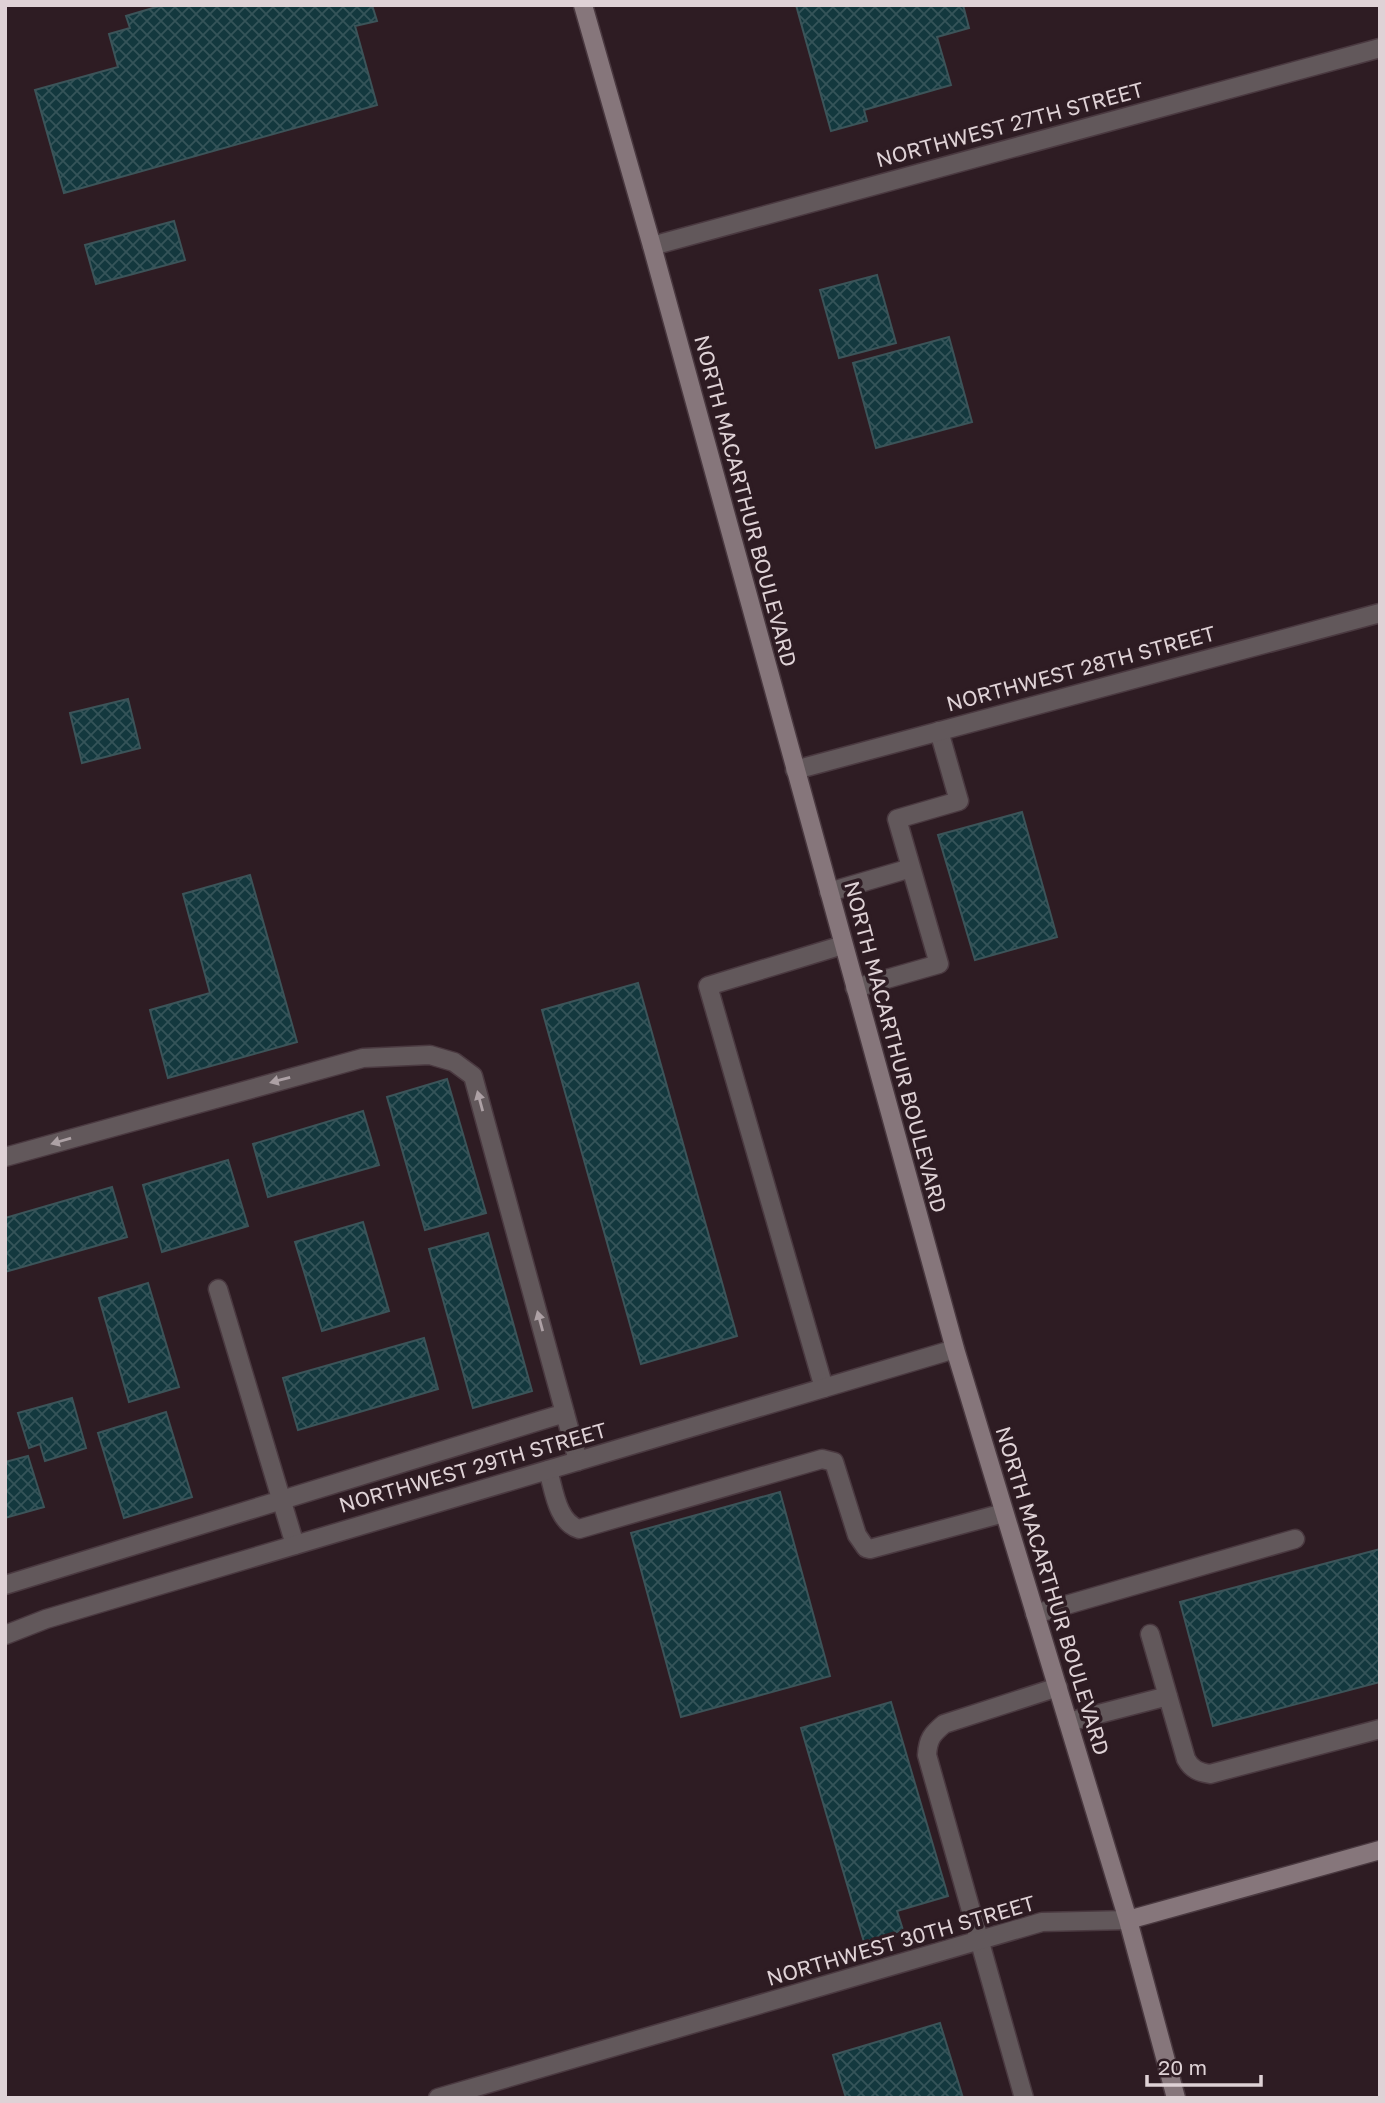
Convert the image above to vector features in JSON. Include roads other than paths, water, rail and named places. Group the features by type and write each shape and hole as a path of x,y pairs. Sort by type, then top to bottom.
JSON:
{"main road":[{"name":"NORTH MACARTHUR BOULEVARD","path":"583,5 652,246 955,1349 1128,1920 1176,2098"},
{"name":"NORTHWEST 30TH STREET","path":"1128,1920 1380,1850"}],"street":[{"name":"NORTHWEST 27TH STREET","path":"652,246 1380,48"},
{"name":"NORTHWEST 28TH STREET","path":"795,770 1380,613"},
{"path":"855,988 939,964 897,819 959,801 939,731"},
{"path":"829,892 911,868"},
{"path":"824,1388 708,986 843,945"},
{"path":"5,1157 363,1058 430,1055 454,1062 473,1076 578,1461"},
{"path":"219,1289 295,1545"},
{"name":"NORTHWEST 29TH STREET","path":"5,1635 46,1619 955,1349"},
{"path":"5,1586 565,1413"},
{"path":"548,1469 563,1518 570,1526 579,1529 822,1459 834,1462 857,1535 866,1548 1004,1513"},
{"path":"1035,1614 1296,1539"},
{"path":"1150,1634 1190,1767 1210,1774 1380,1729"},
{"path":"1024,2098 927,1755 928,1741 944,1724 1058,1686"},
{"path":"1068,1722 1168,1696"},
{"name":"NORTHWEST 30TH STREET","path":"438,2098 1042,1922 1128,1920"}]}
